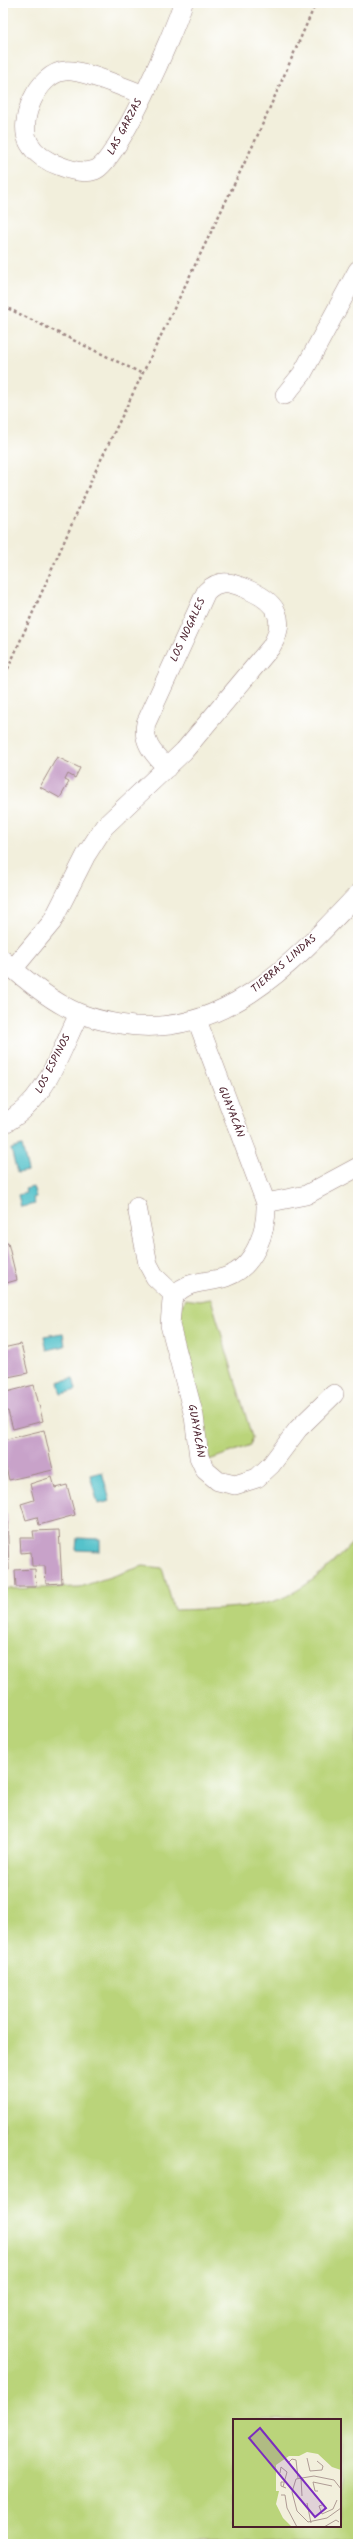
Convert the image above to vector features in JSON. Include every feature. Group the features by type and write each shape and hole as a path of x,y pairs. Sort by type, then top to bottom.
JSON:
{"street":[{"name":"LAS GARZAS","path":"142,94 73,71 54,73 42,82 35,95 26,122 26,136 34,150 54,164 80,171 96,170 103,165 117,147 170,40 183,3"},
{"path":"285,395 302,374 358,270"},
{"name":"LOS NOGALES","path":"8,964 52,922 86,855 101,832 114,816 167,768 275,640 279,630 277,613 263,596 228,582 215,585 206,592 146,723 145,740 167,768"},
{"name":"TIERRAS LINDAS","path":"8,964 52,999 79,1014 112,1022 151,1027 197,1020 226,1008 261,986 316,938 358,894"},
{"name":"LOS ESPINOS","path":"3,1124 24,1110 42,1090 79,1014"},
{"name":"GUAYACÁN","path":"197,1020 266,1203 262,1235 257,1248 242,1267 225,1277 185,1286 174,1295 170,1308 170,1324 191,1403 199,1458 206,1470 218,1481 235,1485 257,1478 271,1465 298,1429 334,1394"},
{"path":"266,1203 306,1195 358,1167"},
{"path":"137,1206 148,1264 155,1277 174,1295"}],"path":[{"path":"3,680 141,373 256,139 316,3"},
{"path":"3,306 141,373"}],"green space":[{"path":"185,1299 199,1301 211,1299 252,1437 251,1445 209,1460 178,1315"},
{"path":"358,1537 358,2544 3,2544 3,1589 80,1587 143,1566 162,1568 174,1610 243,1607 269,1602 291,1594 332,1564"}],"water":[{"path":"22,1146 28,1171 17,1173 11,1149"},
{"path":"33,1187 36,1197 33,1198 35,1204 21,1207 18,1195 26,1193 25,1189"},
{"path":"63,1333 65,1346 47,1350 44,1336"},
{"path":"73,1378 76,1390 61,1394 58,1382"},
{"path":"102,1472 110,1501 98,1504 90,1475"},
{"path":"77,1538 100,1539 100,1551 76,1550"}],"building":[{"path":"57,757 80,768 75,778 68,774 65,780 69,782 60,798 40,787"},
{"path":"8,1243 17,1280 3,1284 3,1244"},
{"path":"21,1344 28,1373 3,1378 3,1348"},
{"path":"34,1385 43,1421 13,1429 8,1411 3,1412 3,1393"},
{"path":"44,1430 53,1470 9,1480 3,1455 3,1440"},
{"path":"52,1477 55,1488 67,1485 75,1515 39,1525 37,1517 26,1520 21,1504 34,1500 30,1484"},
{"path":"3,1514 7,1514 9,1570 3,1570"},
{"path":"59,1530 62,1583 46,1584 45,1566 32,1566 31,1552 21,1553 20,1538 34,1538 33,1531"},
{"path":"35,1569 36,1587 16,1587 15,1570"}]}
